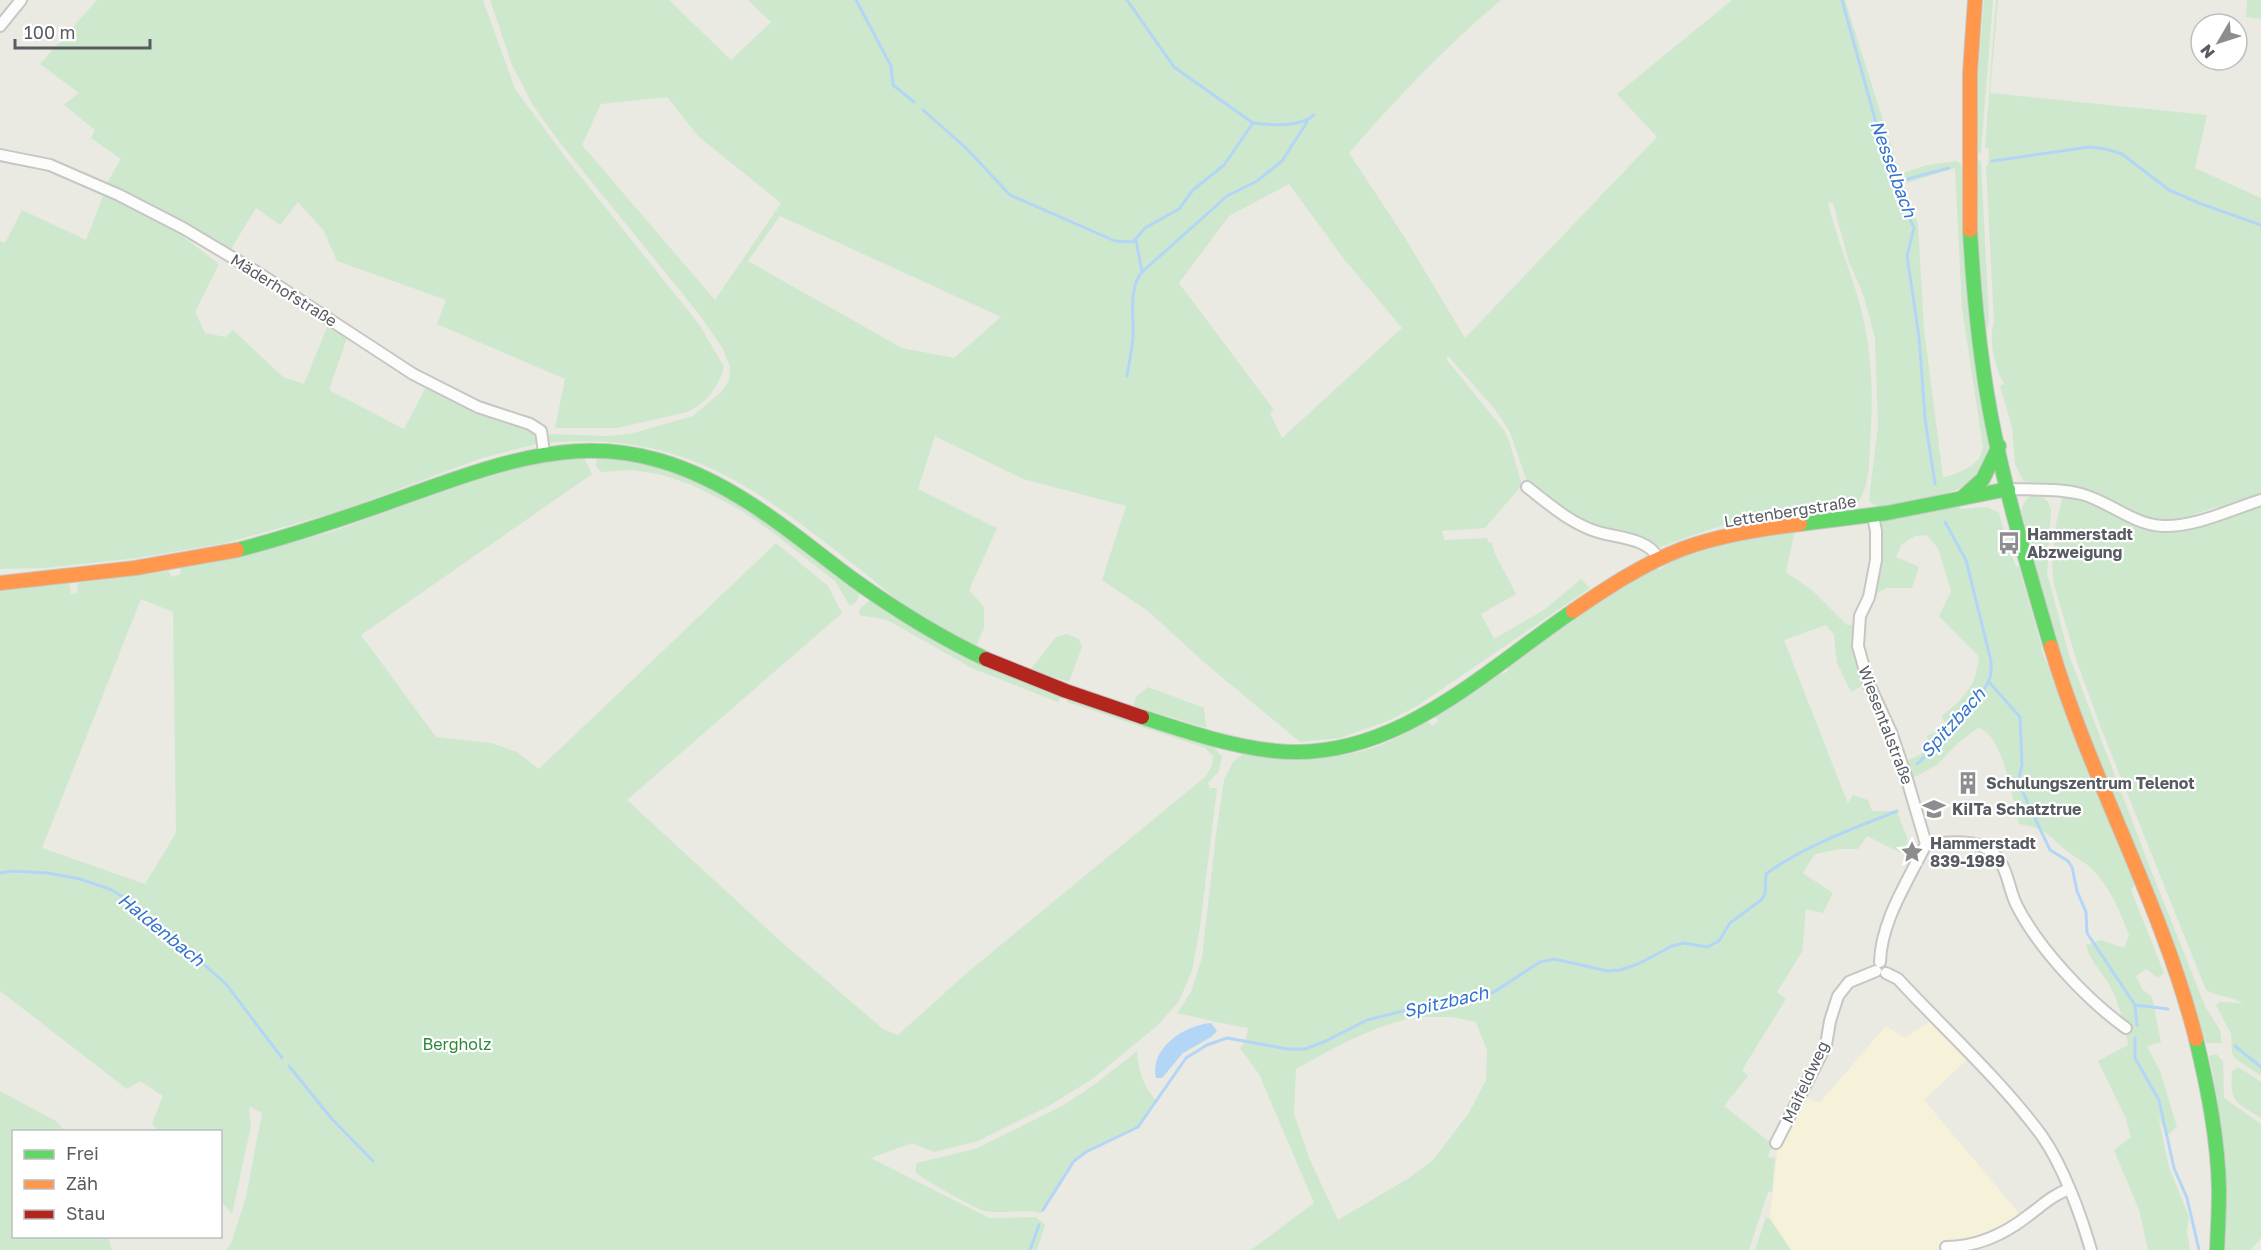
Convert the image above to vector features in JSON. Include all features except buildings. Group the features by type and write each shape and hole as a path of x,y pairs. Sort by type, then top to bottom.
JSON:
{"street":[{"path":"0,26 21,0"},
{"path":"1975,0 1968,156 1974,277 1987,393 2007,489 2061,678 2113,815 2156,917 2183,991 2201,1051 2216,1136 2219,1185 2217,1250"},
{"name":"Mäderhofstraße","path":"0,155 50,165 118,195 183,228 260,274 413,374 478,407 530,424 542,431 544,452"},
{"path":"1962,498 1983,479 1998,447"},
{"name":"Lettenbergstraße","path":"0,583 147,567 266,543 355,515 479,469 544,452 582,450 631,453 681,465 750,502 858,582 927,629 991,661 1065,691 1230,744 1261,750 1320,751 1363,743 1400,729 1484,675 1546,629 1659,559 1738,533 1873,516 2007,489"},
{"path":"1527,488 1579,524 1596,531 1647,544 1656,552 1659,559"},
{"path":"2007,489 2082,494 2134,519 2160,526 2196,521 2261,500"},
{"name":"Wiesentalstraße","path":"1873,516 1876,531 1876,560 1869,597 1860,616 1858,646 1868,682 1891,732 1926,844"},
{"path":"2091,1250 2069,1189 2042,1136 1996,1082 1898,979 1881,969 1880,948 1885,931 1926,844 1958,842 1972,844 1988,849 2000,860 2016,905 2059,965 2112,1018 2126,1028"},
{"name":"Maifeldweg","path":"1776,1143 1826,1045 1830,1021 1838,996 1849,982 1881,969"},
{"path":"1946,1247 1986,1241 2011,1228 2052,1195 2069,1189"}],"shaded area":[{"path":"1933,1019 1970,1057 1924,1100 2023,1218 1961,1250 1791,1250 1770,1219 1778,1143 1802,1095 1819,1103 1886,1026 1905,1038"}],"green space":[{"path":"97,0 483,0 515,89 569,162 699,324 724,367 715,388 706,399 687,412 617,428 555,428 565,379 437,324 446,300 337,261 324,231 298,202 280,225 256,208 229,252 105,186 121,159 91,138 95,130 64,105 79,93 40,64"},
{"path":"490,0 669,0 731,60 771,22 748,0 1501,0 1422,74 1349,153 1405,238 1465,338 1657,137 1617,94 1732,0 1845,0 1900,174 1927,165 1957,161 1961,164 1991,449 1982,473 1967,486 1942,495 1882,508 1871,503 1869,499 1878,426 1875,338 1864,297 1848,259 1833,203 1830,202 1828,203 1832,217 1862,313 1870,363 1872,412 1868,470 1863,494 1854,507 1726,524 1660,547 1620,532 1587,526 1527,482 1510,432 1493,407 1448,356 1446,359 1504,430 1522,485 1485,528 1442,531 1445,540 1487,538 1488,542 1492,543 1494,552 1516,594 1481,614 1494,639 1544,610 1581,579 1590,588 1417,706 1388,721 1340,738 1300,742 1205,663 1148,611 1102,580 1126,506 1023,479 935,436 918,489 997,528 969,590 984,607 984,628 976,646 919,616 789,515 754,491 718,472 681,456 641,446 596,441 547,443 546,438 550,434 608,436 630,434 693,416 721,392 729,381 730,367 723,349 699,314 557,139 534,107 512,65","holes":["667,97 699,137 781,203 715,300 582,145 601,104","1955,168 1962,309 1983,447 1974,464 1943,478 1924,329 1918,225 1903,184","1289,184 1344,259 1402,328 1282,438 1270,413 1274,410 1179,283 1229,216","780,216 1001,317 954,358 902,348 748,261"]},
{"path":"1984,0 1993,0 1981,152 1978,154 1976,153 1974,123"},
{"path":"1996,0 1998,0 1990,93 2207,115 2195,168 2261,198 2261,496 2177,520 2160,520 2159,528 2261,504 2261,1076 2236,1059 2232,1053 2231,1034 2216,1005 2220,1002 2243,1003 2206,990 2101,728 2077,662 2054,585 2052,564 2056,524 2063,495 2112,512 2083,491 2023,481 2015,464 2012,427 2000,386 2004,384 1995,362 1992,346 1994,323 1986,166 1989,149 1985,148"},
{"path":"2247,0 2261,0 2261,19 2249,17 2249,12 2246,12"},
{"path":"1976,160 1981,161 1989,322 1986,331 1979,268"},
{"path":"104,194 177,232 219,264 195,312 205,333 226,337 233,330 283,377 304,384 329,322 348,335 329,390 404,429 426,387 441,396 526,427 534,433 538,442 482,458 340,511 226,543 137,558 45,568 0,569 0,241 5,243 22,210 86,240"},
{"name":"Bergholz","path":"583,456 592,474 361,635 436,737 491,743 517,752 539,769 776,543 828,586 842,613 627,800 778,939 883,1029 898,1035 968,972 1205,777 1212,766 1213,756 1205,748 1067,702 1068,698 1214,747 1222,757 1219,771 1208,783 1210,788 1217,788 1200,927 1192,971 1179,1001 1158,1025 1091,1080 1047,1107 978,1141 934,1152 912,1143 871,1158 989,1218 1036,1217 1045,1225 1037,1250 226,1250 231,1244 246,1197 262,1113 249,1106 251,1126 232,1214 222,1202 222,1130 157,1130 152,1124 163,1096 140,1081 127,1089 0,991 0,590 69,583 71,594 77,593 78,583 168,571 172,577 181,574 180,568 246,555 334,531 500,470 544,460","holes":["141,599 173,612 176,833 145,884 42,848"]},
{"path":"597,457 626,459 665,468 693,478 729,496 861,591 856,602 850,606 835,581 742,511 692,485 663,475 633,470 601,472 596,466"},
{"path":"2031,495 2042,496 2048,502 2051,510 2047,573 2069,655 2205,1006 2220,1030 2222,1043 2206,1043 2192,1000 2079,707 2055,634 2021,511 2025,501"},
{"path":"1962,498 1960,509 1987,507 1999,513 2007,544 2016,566 2019,567 2041,648 2095,790 2137,883 2131,890 2164,973 2158,978 2146,969 2136,976 2142,989 2152,997 2161,1042 2147,1046 2160,1071 2177,1127 2166,1136 2158,1115 2169,1167 2189,1217 2187,1232 2190,1250 2148,1250 2139,1210 2114,1150 2131,1137 2126,1119 2098,1061 2128,1045 2116,1000 2086,945 2101,940 2124,948 2129,935 2110,893 2090,867 2046,833 2019,824 2006,769 1994,742 1987,733 1978,728 1958,743 1937,765 1911,779 1904,762 1932,749 1927,736 1947,727 1942,716 1968,691 1975,676 1979,657 1939,616 1951,591 1938,548 1927,535 1915,536 1901,545 1896,557 1919,567 1912,588 1887,588 1869,597 1873,516"},
{"path":"1795,530 1786,572 1813,591 1847,625 1858,624 1868,682 1851,692 1837,663 1834,635 1826,625 1784,640 1848,804 1853,795 1868,800 1872,811 1897,811 1908,840 1903,854 1867,836 1858,849 1840,849 1815,854 1803,873 1833,893 1823,913 1806,909 1802,952 1777,992 1786,999 1742,1070 1748,1076 1724,1106 1772,1144 1768,1157 1775,1158 1772,1192 1768,1192 1749,1250 1251,1250 1314,1203 1259,1074 1240,1048 1245,1042 1248,1028 1177,1013 1191,992 1202,958 1224,780 1233,762 1243,754 1281,758 1318,758 1354,753 1390,741 1427,720 1432,726 1438,722 1435,714 1497,671 1503,674 1508,671 1506,665 1584,611 1658,566 1659,570 1690,552 1707,546","holes":["1417,1017 1452,1017 1476,1022 1487,1050 1486,1080 1469,1113 1433,1160 1409,1178 1338,1220 1310,1160 1294,1114 1296,1069 1355,1038 1385,1026"]},
{"path":"871,599 1062,695 1058,702 972,668 887,620 859,615 860,609"},
{"path":"1067,634 1079,639 1082,647 1069,682 1031,669 1056,637"},
{"path":"1148,687 1204,708 1206,728 1134,706 1135,698"},
{"path":"1137,1051 1142,1078 1156,1101 1138,1127 1086,1152 1074,1161 1042,1213 985,1211 950,1194 915,1172 917,1163 975,1149 1062,1106 1094,1085"},
{"path":"2216,1054 2223,1061 2224,1098 2261,1124 2261,1238 2250,1250 2223,1250 2219,1128 2209,1056"},
{"path":"2238,1067 2261,1082 2261,1118 2240,1104 2233,1096 2232,1071"},
{"path":"0,1091 56,1121 64,1130 12,1130 12,1238 108,1238 112,1250 0,1250"},
{"path":"1766,1217 1770,1219 1791,1250 1755,1250"}],"water":[{"path":"1211,1023 1217,1031 1211,1037 1183,1053 1162,1078 1156,1078 1155,1067 1158,1057 1171,1040 1190,1028"}],"waterway":[{"path":"856,0 891,66 893,85 914,102"},
{"path":"1127,0 1174,67 1253,123"},
{"name":"Nesselbach","path":"1842,0 1878,130 1904,206 1914,228 1907,256 1919,337 1925,418 1935,484"},
{"path":"923,110 967,149 1010,195 1115,241 1133,242 1145,228 1179,209 1193,190 1224,165 1253,123 1293,124 1314,115"},
{"path":"1142,272 1227,196 1257,181 1282,161 1307,122"},
{"path":"1992,161 2089,147 2106,149 2122,154 2169,190 2261,225"},
{"path":"1896,182 1949,168"},
{"path":"1127,376 1133,337 1133,295 1142,272 1136,240"},
{"name":"Nesselbach","path":"1917,764 1967,713 1984,690 1991,673 1991,661 1966,560 1945,522"},
{"path":"1989,682 2020,717 2022,765 2018,782 2050,850 2068,861 2072,867 2077,891 2086,912 2087,933 2135,1005 2137,1025"},
{"name":"Spitzbach","path":"1043,1210 1074,1161 1086,1152 1138,1127 1186,1058 1207,1045 1227,1038 1288,1049 1305,1049 1367,1020 1435,1003 1472,999 1494,992 1540,962 1554,959 1608,971 1620,970 1638,964 1672,946 1684,943 1707,947 1719,941 1730,923 1761,900 1765,894 1766,874 1813,846 1897,811"},
{"name":"Haldenbach","path":"0,873 13,871 48,873 80,879 112,890 144,911 226,984 282,1058"},
{"path":"2135,1005 2168,1009"},
{"path":"2135,1038 2135,1058 2159,1100 2174,1168 2187,1198 2199,1250"},
{"path":"2235,1046 2261,1067"},
{"name":"Haldenbach","path":"289,1066 331,1118 373,1161"},
{"name":"Spitzbach","path":"1030,1250 1039,1225"}],"traffic: fast":[{"path":"1970,230 1978,332 1993,426 2015,521 2051,647"},
{"path":"1963,497 1983,479 1999,446"},
{"path":"237,550 358,513 492,467 534,457 576,451 617,452 660,460 704,477 751,504 854,580 902,612 951,642 986,659"},
{"path":"1800,524 1887,513 2008,489"},
{"path":"1142,717 1191,733 1258,749 1318,751 1359,743 1397,728 1434,708 1573,611"},
{"path":"2196,1039 2217,1152 2219,1190 2217,1250"}],"traffic: slow":[{"path":"1970,230 1970,73 1975,0"},
{"path":"1573,611 1640,569 1682,549 1726,536 1800,524"},
{"path":"0,583 135,568 237,550"},
{"path":"2051,647 2086,746 2165,940 2196,1039"}],"traffic: jam":[{"path":"986,659 1066,691 1142,717"}],"place":[{"name":"Hammerstadt Abzweigung","path":"2009,543"},
{"name":"Schulungszentrum Telenot","path":"1968,783"},
{"name":"KiITa Schatztrue","path":"1934,809"},
{"name":"Hammerstadt 839-1989","path":"1912,852"}]}
